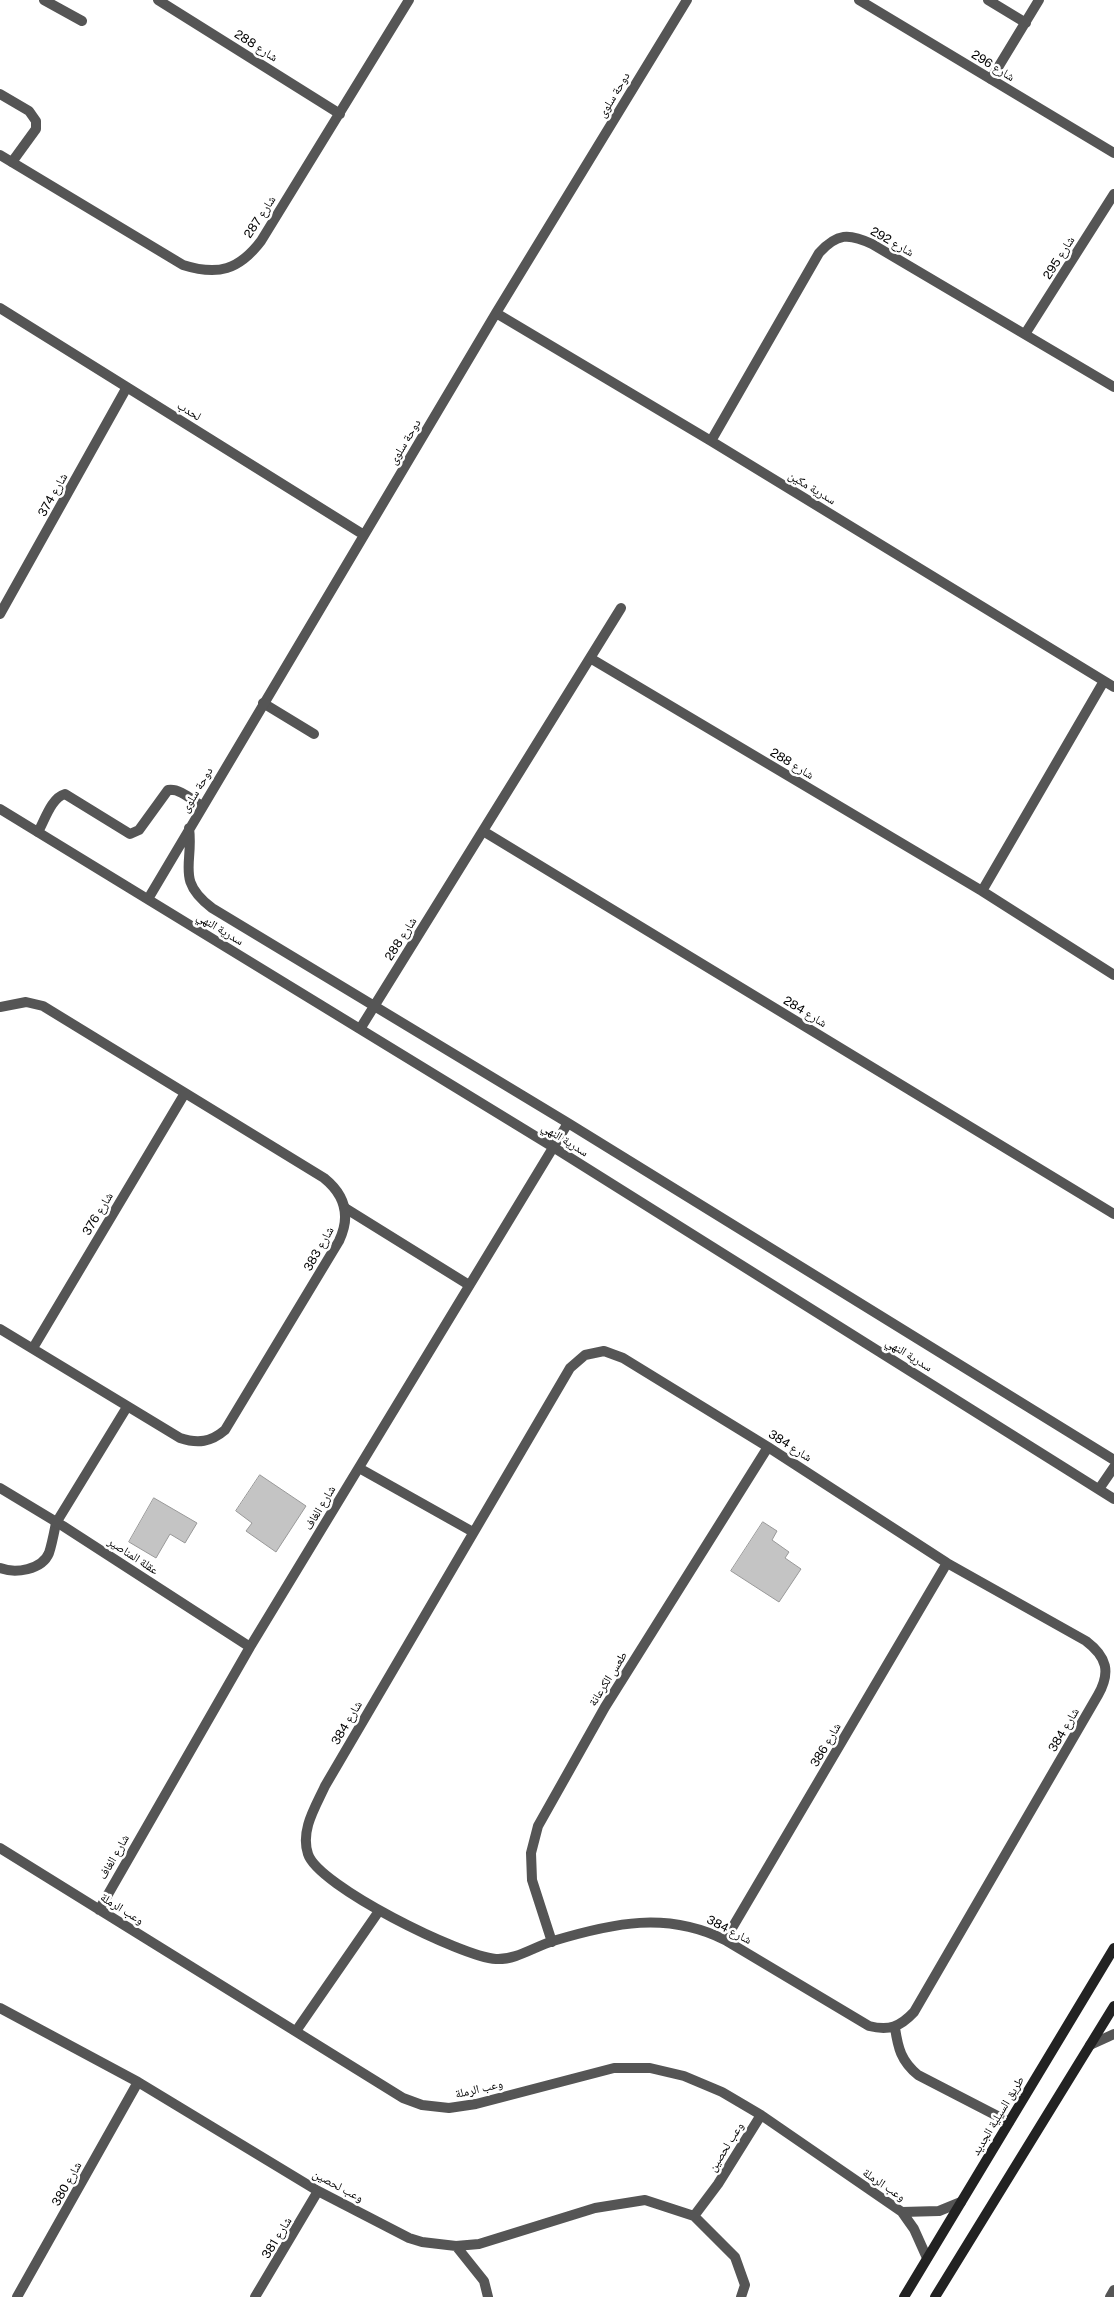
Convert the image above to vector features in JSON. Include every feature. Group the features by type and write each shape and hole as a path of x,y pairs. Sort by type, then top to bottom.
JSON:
{"street":[{"path":"44,0 82,21"},
{"name":"شارع 288","path":"158,0 340,114"},
{"name":"شارع 287","path":"0,155 183,265 210,271 224,270 241,261 261,241 409,0"},
{"name":"دوحة سلوى","path":"148,899 496,313 687,0"},
{"name":"شارع 296","path":"859,0 1114,153"},
{"path":"988,0 1026,23"},
{"path":"991,79 1039,0"},
{"path":"0,94 29,111 36,120 36,129 12,162"},
{"name":"شارع 295","path":"1025,334 1114,194"},
{"name":"شارع 292","path":"711,441 819,253 828,243 840,236 856,236 872,244 1114,387"},
{"name":"لحدب","path":"0,308 364,535"},
{"name":"سدرية مكين","path":"496,313 711,441 1114,687"},
{"name":"شارع 374","path":"0,614 127,387"},
{"name":"شارع 288","path":"360,1029 621,608"},
{"name":"شارع 288","path":"590,658 982,890 1114,975"},
{"path":"982,890 1104,680"},
{"path":"264,703 314,734"},
{"path":"38,832 55,800 59,796 66,794 130,834 139,830 168,790 174,789 179,791 202,806"},
{"name":"سدرية النهي","path":"0,809 553,1147 1114,1499"},
{"path":"189,828 190,843 187,870 195,892 203,901 568,1123 1114,1460"},
{"name":"شارع 284","path":"482,831 1114,1214"},
{"path":"0,1007 26,1002 44,1006 324,1178 334,1186 345,1208 469,1285"},
{"name":"شارع 376","path":"32,1348 185,1093"},
{"name":"شارع الغاف","path":"98,1910 250,1648 568,1123"},
{"name":"شارع 383","path":"0,1329 180,1438 192,1442 204,1442 216,1438 226,1430 339,1241 345,1225 345,1208"},
{"name":"شارع 384","path":"604,1351 623,1358 768,1447 947,1562 1096,1648 1103,1659 1106,1671 1104,1684 914,2012 904,2023 895,2028 881,2029 869,2026 726,1940 698,1928 655,1922 612,1926 552,1942 512,1957 485,1958 379,1911 340,1886 313,1864 307,1848 307,1828 311,1816 333,1772 473,1532 570,1368 585,1355 604,1351"},
{"path":"0,1568 16,1571 28,1569 48,1555 56,1523 127,1407"},
{"name":"طعس الكرعانة","path":"552,1942 532,1880 531,1853 538,1826 605,1707 768,1447"},
{"path":"1099,1489 1114,1467"},
{"path":"359,1468 473,1532"},
{"name":"عقلة المناصير","path":"0,1488 250,1648"},
{"name":"شارع 386","path":"726,1940 947,1562"},
{"name":"وعب الرملة","path":"0,1848 403,2098 436,2108 463,2107 596,2072 632,2067 650,2068 684,2076 722,2092 761,2115 902,2212 914,2229 927,2258"},
{"path":"296,2031 379,1911"},
{"name":"طريق السيلية الجديد","path":"904,2297 1114,1948"},
{"path":"935,2297 1114,2006"},
{"name":"وعب لحصين","path":"0,2008 138,2082 318,2191 409,2238 422,2242 456,2246 479,2244 596,2208 645,2200 694,2216 734,2257 745,2285 741,2297"},
{"path":"895,2028 898,2051 906,2065 912,2070 1009,2122"},
{"path":"1090,2045 1114,2034"},
{"name":"شارع 380","path":"17,2297 138,2082"},
{"name":"وعب لحصين","path":"694,2216 718,2184 761,2115"},
{"name":"شارع 381","path":"255,2297 318,2191"},
{"name":"وعب الرملة","path":"902,2212 940,2211 961,2202"},
{"path":"456,2246 484,2281 488,2297"},
{"path":"1110,2297 1114,2290"}],"building":[{"path":"260,1475 306,1506 276,1552 246,1531 252,1523 236,1511"},
{"path":"154,1498 197,1523 185,1543 170,1534 156,1558 129,1542"},
{"path":"763,1522 777,1531 772,1540 789,1552 785,1558 801,1569 779,1602 731,1571"}]}
